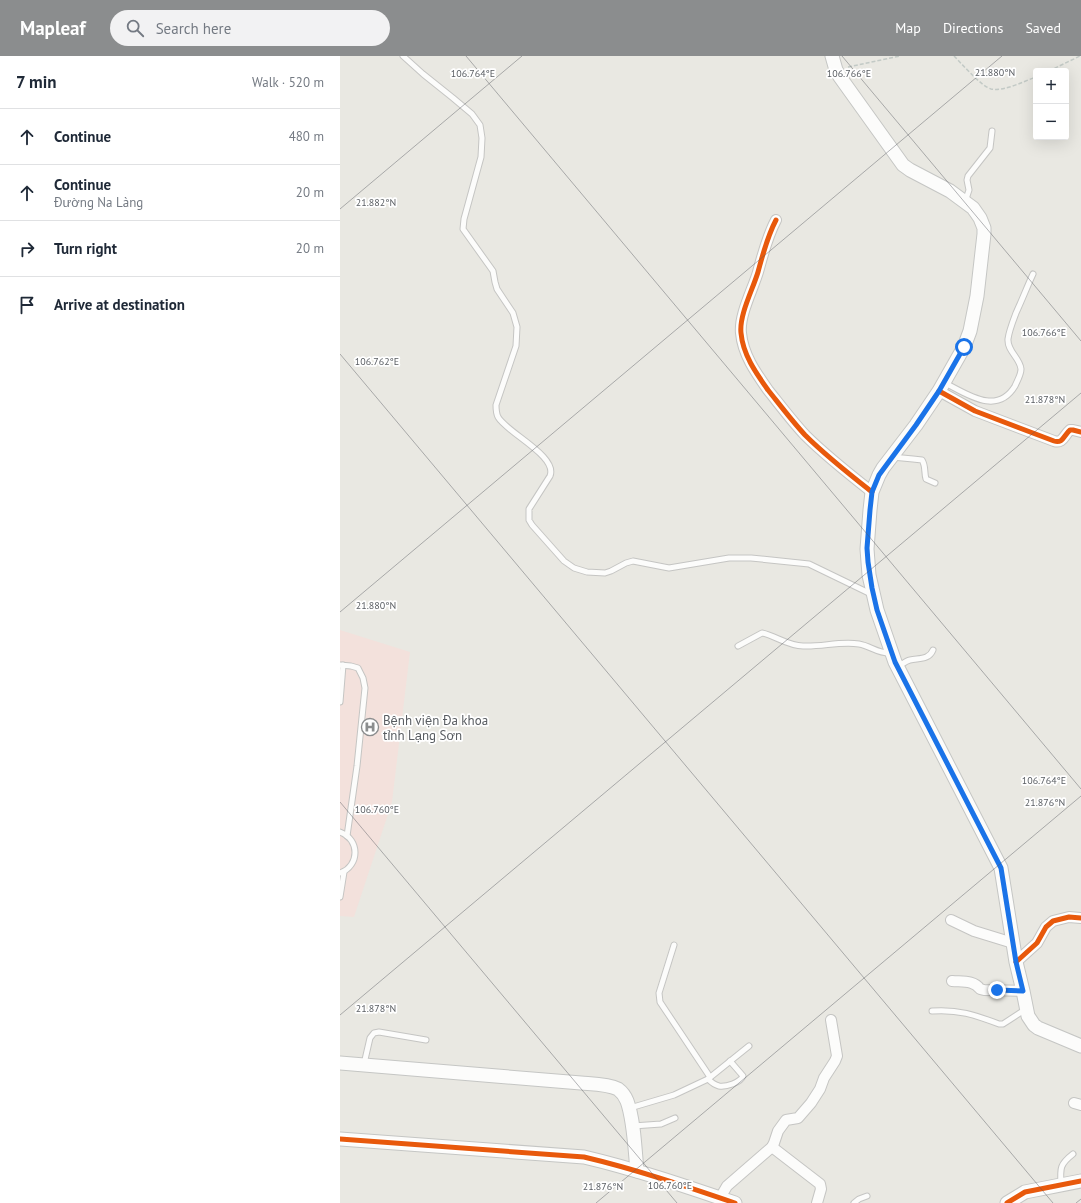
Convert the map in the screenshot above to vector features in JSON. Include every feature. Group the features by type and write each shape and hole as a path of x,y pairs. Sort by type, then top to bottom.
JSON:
{"main road":[{"path":"832,56 836,70 844,83 902,165 950,191 978,213 982,223 984,234 977,296 970,331 961,355 942,387 879,475 872,492 867,548 870,575 874,595 891,653 1001,868 1016,962 1031,1021 1038,1028 1081,1046"},
{"path":"340,1063 610,1086 617,1088 623,1093 629,1108 637,1171"},
{"path":"340,1139 580,1156 637,1171 735,1203"},
{"path":"1007,1203 1024,1192 1061,1184 1080,1183"}],"street":[{"path":"776,220 766,242 741,325 741,338 745,353 764,385 793,422 815,445 872,492"},
{"path":"942,387 975,411 1057,442 1061,441 1070,430 1081,432"},
{"path":"1016,962 1037,943 1046,927 1053,921 1069,917 1081,918"},
{"path":"950,920 974,931 1013,943"},
{"path":"952,981 969,982 984,990 1023,991"},
{"path":"720,1198 727,1186 772,1147 778,1131 786,1120 798,1118 811,1104 837,1056 831,1020"},
{"path":"772,1147 820,1184 822,1190 817,1203"}],"lane":[{"path":"403,56 472,114 480,126 482,138 481,157 464,220 463,229 493,271 497,289 511,309 517,327 516,346 496,405 496,412 501,422 548,462 551,473 550,476 529,509 529,520 532,525 564,561 574,568 587,572 605,573 633,561 669,568 729,558 751,558 809,564 874,595"},
{"path":"965,202 969,190 967,180 968,176 990,148 992,131"},
{"path":"942,387 987,402 995,402 1005,397 1012,391 1021,372 1020,362 1008,347 1008,339 1012,323 1033,274"},
{"path":"891,457 922,460 925,464 926,479 935,483"},
{"path":"738,646 762,633 797,646 850,643 868,646 881,653 891,653"},
{"path":"898,668 906,662 929,656 933,650"},
{"path":"340,702 341,665 355,666 358,668 363,678 364,688 357,766 347,836"},
{"path":"340,832 347,836 354,846 355,852 352,863 342,872 340,897"},
{"path":"674,945 659,993 660,1002 709,1078 717,1086 722,1086 742,1079 743,1076 730,1061"},
{"path":"932,1012 948,1010 969,1013 999,1024 1003,1024 1027,1008"},
{"path":"364,1065 370,1038 374,1033 379,1032 426,1040"},
{"path":"629,1108 674,1095 709,1078 749,1046"},
{"path":"632,1126 661,1124 675,1118"},
{"path":"1061,1184 1060,1168 1066,1159 1073,1154"},
{"path":"854,1203 867,1196"}],"path":[{"path":"836,70 900,56"},
{"path":"954,56 981,83 992,89 1012,86 1033,77"},
{"path":"1055,68 1080,56"}],"shaded area":[{"name":"Bệnh viện Đa khoa tỉnh Lạng Sơn","path":"340,630 410,652 392,802 354,917 340,916"}],"cycle path":[{"path":"776,220 768,239 742,318 741,333 744,349 763,384 800,430 829,458 872,492"},
{"path":"939,391 975,411 1057,442 1061,440 1070,430 1081,432"},
{"path":"1016,962 1037,943 1046,927 1053,921 1069,917 1081,918"},
{"path":"340,1139 584,1157 641,1172 735,1203"},
{"path":"1007,1203 1025,1192 1081,1181"}],"place":[{"name":"Bệnh viện Đa khoa tỉnh Lạng Sơn","path":"370,727"}],"route":[{"path":"964,347 961,355 939,391 879,475 872,492 867,548 872,588 877,610 891,653 1001,868 1016,962 1023,991 997,990"}]}
